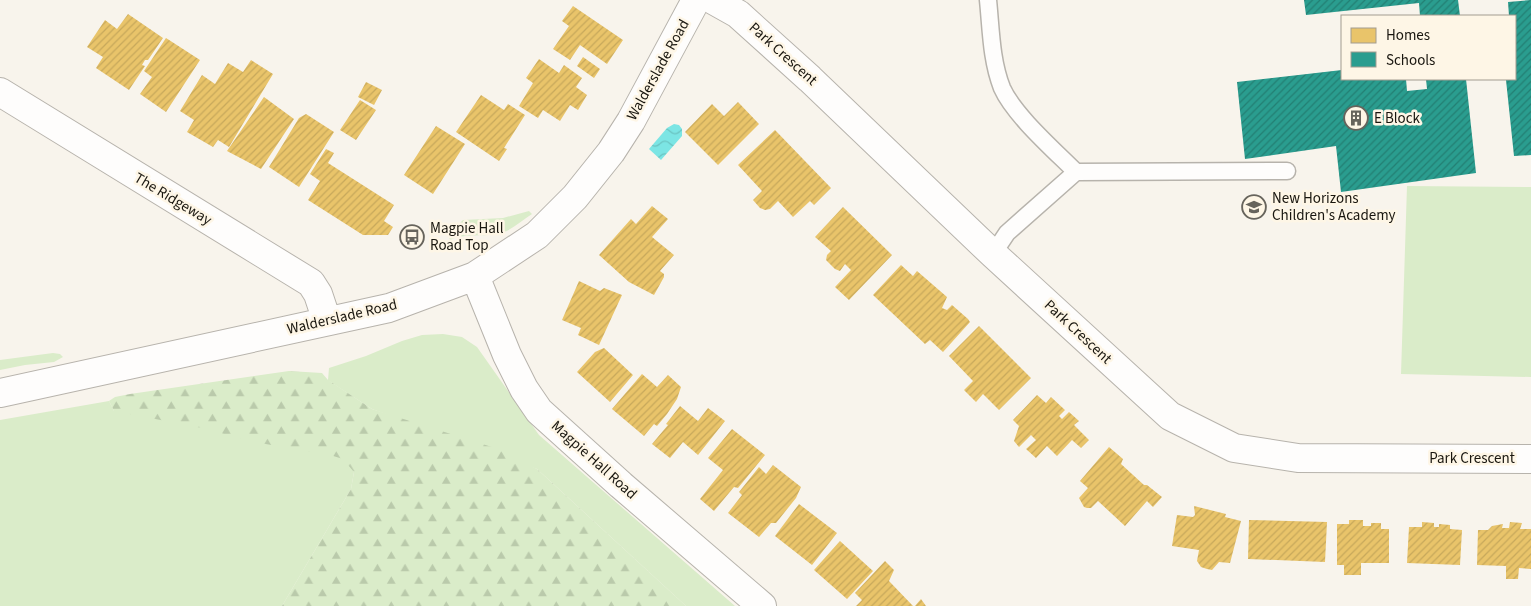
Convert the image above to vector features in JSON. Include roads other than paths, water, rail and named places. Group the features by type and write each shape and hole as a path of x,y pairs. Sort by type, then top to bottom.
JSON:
{"street":[{"name":"Walderslade Road","path":"0,392 389,308 475,276 537,234 575,197 612,152 631,121 696,0"},
{"name":"Park Crescent","path":"713,0 738,14 810,79 993,254 1170,416 1234,448 1298,458 1531,459"},
{"name":"The Ridgeway","path":"0,92 311,283 318,294 327,321"},
{"name":"Magpie Hall Road","path":"475,276 507,355 524,389 539,411 621,485 762,606"}],"lane":[{"path":"988,0 997,70 1003,89 1011,104 1076,172"},
{"path":"993,254 1008,233 1076,172 1287,172"}],"water":[{"path":"674,124 679,125 682,129 682,136 661,160 649,149 667,128"}],"place":[{"name":"E Block","path":"1356,118"},
{"name":"New Horizons Children's Academy","path":"1254,207"},
{"name":"Magpie Hall Road Top","path":"412,237"}]}
